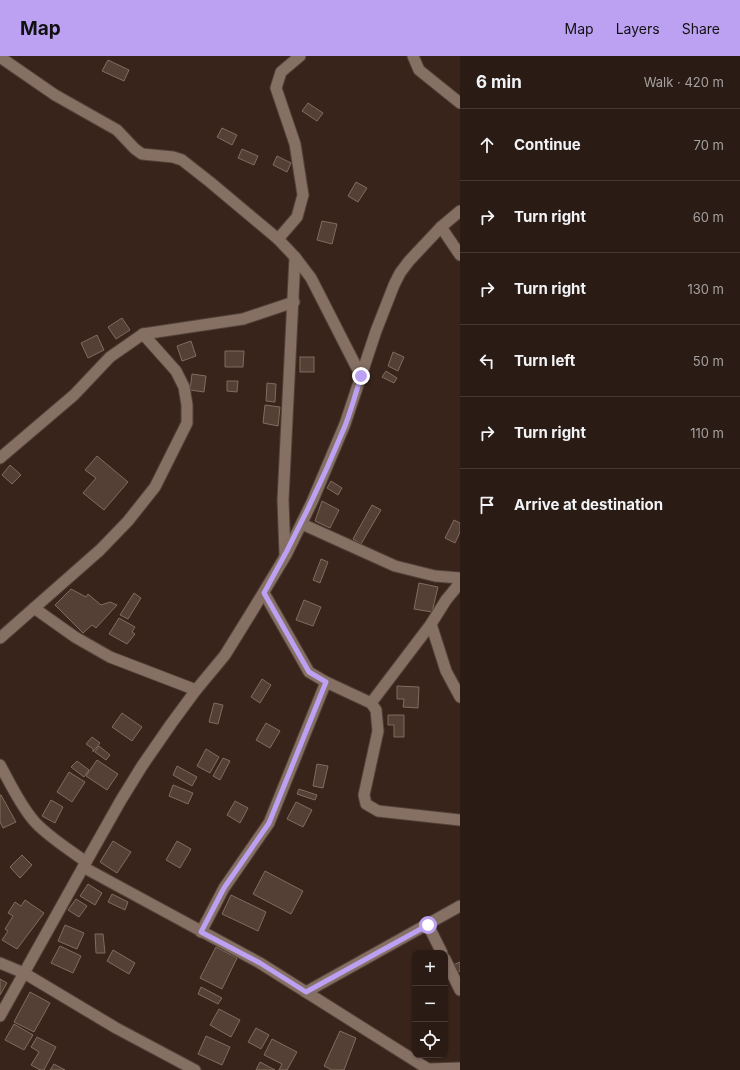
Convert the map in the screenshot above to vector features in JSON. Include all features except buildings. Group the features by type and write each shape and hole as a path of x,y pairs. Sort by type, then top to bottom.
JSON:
{"street":[{"path":"278,239 296,217 303,194 295,144 276,88 281,72 300,56"},
{"path":"413,56 419,70 460,104"},
{"path":"0,57 55,95 117,130 135,149 142,154 173,157 182,160 278,239 295,257 311,278 361,376"},
{"path":"0,1016 84,865 142,766 196,690 225,655 286,555 302,524 345,424 376,330 400,272 441,227 460,211"},
{"path":"441,227 460,255"},
{"path":"286,555 283,500 294,302 295,257"},
{"path":"0,458 74,395 110,357 143,334 243,318 294,302"},
{"path":"0,638 100,550 128,521 155,486 187,423 187,405 184,387 176,371 143,334"},
{"path":"302,524 395,566 435,576 460,578"},
{"path":"371,703 460,583"},
{"path":"264,593 309,672 326,682 371,703 376,710 378,731 364,795 366,804 378,811 460,820"},
{"path":"34,608 75,637 110,657 196,690"},
{"path":"431,624 446,671 460,696"},
{"path":"201,932 224,888 269,823 326,682"},
{"path":"0,765 34,822 84,865 201,932 260,963 428,1069 460,1068"},
{"path":"306,992 460,906"},
{"path":"428,925 440,950"},
{"path":"0,963 24,973 116,1028 195,1070"},
{"path":"448,965 460,990"}],"route":[{"path":"361,376 345,424 312,502 286,555 264,593 309,672 326,682 269,823 224,888 201,932 260,963 306,992 428,925"}]}
